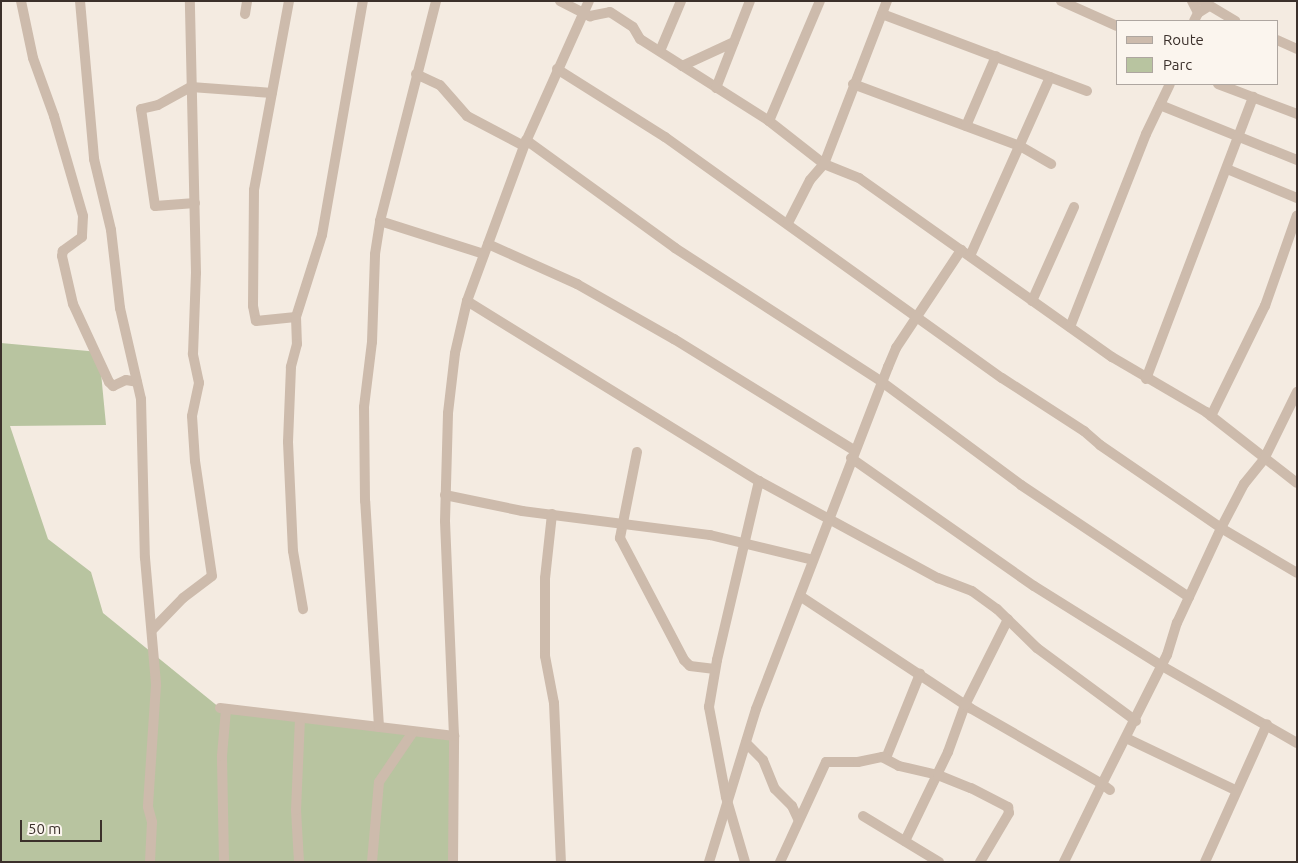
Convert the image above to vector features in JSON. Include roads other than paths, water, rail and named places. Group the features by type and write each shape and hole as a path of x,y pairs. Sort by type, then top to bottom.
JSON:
{"street":[{"path":"21,1 33,58 54,116 83,216 82,236 62,256 73,304 109,382 113,386 126,380 137,382"},
{"path":"80,1 94,159 111,230 120,308 141,399 145,558 153,629 156,684 148,807 152,822 150,862"},
{"path":"153,629 183,598 212,576 192,430 192,407 198,383 193,354 195,203 190,1"},
{"path":"245,14 247,1"},
{"path":"289,1 254,190 253,306 256,321 296,318"},
{"path":"303,609 293,551 288,442 291,366 297,344 296,318 322,235 364,1"},
{"path":"379,727 365,501 364,407 380,221 436,1"},
{"path":"560,1 584,14 610,12 633,27 640,40 769,121 824,164 859,178 1032,301 1146,379 1211,416 1297,483"},
{"path":"452,862 454,736 445,495 448,414 455,353 467,301 525,143 589,1"},
{"path":"660,51 681,1"},
{"path":"716,88 750,1"},
{"path":"769,121 820,1"},
{"path":"788,223 810,180 824,164 853,84 887,1"},
{"path":"1061,1 1116,26"},
{"path":"1192,1 1196,17"},
{"path":"1196,17 1206,4 1233,20"},
{"path":"882,14 1086,91"},
{"path":"1278,40 1297,49"},
{"path":"682,66 734,42"},
{"path":"966,126 996,56"},
{"path":"557,69 665,137 788,223 917,317 1221,528 1297,573"},
{"path":"416,74 440,85 467,116 525,143 675,248 882,382 1021,485 1189,597"},
{"path":"970,256 1050,77"},
{"path":"853,84 1020,146 1052,164"},
{"path":"1070,326 1170,85"},
{"path":"1220,85 1297,114"},
{"path":"195,203 155,206 139,114 144,107 158,105 191,87 272,93"},
{"path":"1146,379 1239,139 1253,98"},
{"path":"1160,105 1239,139 1297,160"},
{"path":"1227,169 1297,198"},
{"path":"1032,301 1074,207"},
{"path":"1211,416 1265,306 1297,215"},
{"path":"380,221 486,249 578,284 674,339 853,454 1034,586 1162,666 1267,724 1297,743"},
{"path":"709,862 726,797 829,517 882,382 896,348 960,250"},
{"path":"467,301 759,481 829,517 938,578 972,591 1008,619 1037,648 1136,721"},
{"path":"1064,862 1106,787 1126,738 1162,666 1189,597 1221,528 1244,484 1264,459 1297,392"},
{"path":"638,452 621,523 620,538 624,550 684,660 690,666 715,669"},
{"path":"745,862 726,797 709,708 715,669 759,481"},
{"path":"445,495 522,512 552,514 745,541 813,560"},
{"path":"552,514 546,578 545,656 554,703 562,862"},
{"path":"800,596 965,704 1106,787"},
{"path":"905,841 938,775 965,704 1008,619"},
{"path":"886,758 920,674"},
{"path":"224,862 223,708 454,736"},
{"path":"299,862 296,810 300,718"},
{"path":"1205,862 1235,790 1267,724"},
{"path":"372,862 372,834 379,782 413,732"},
{"path":"1126,738 1235,790"},
{"path":"746,743 763,760 775,789 792,806 798,819"},
{"path":"780,862 798,819 826,762 886,758 910,770 938,775 971,788 1010,809 980,862"},
{"path":"863,816 939,862"}]}
